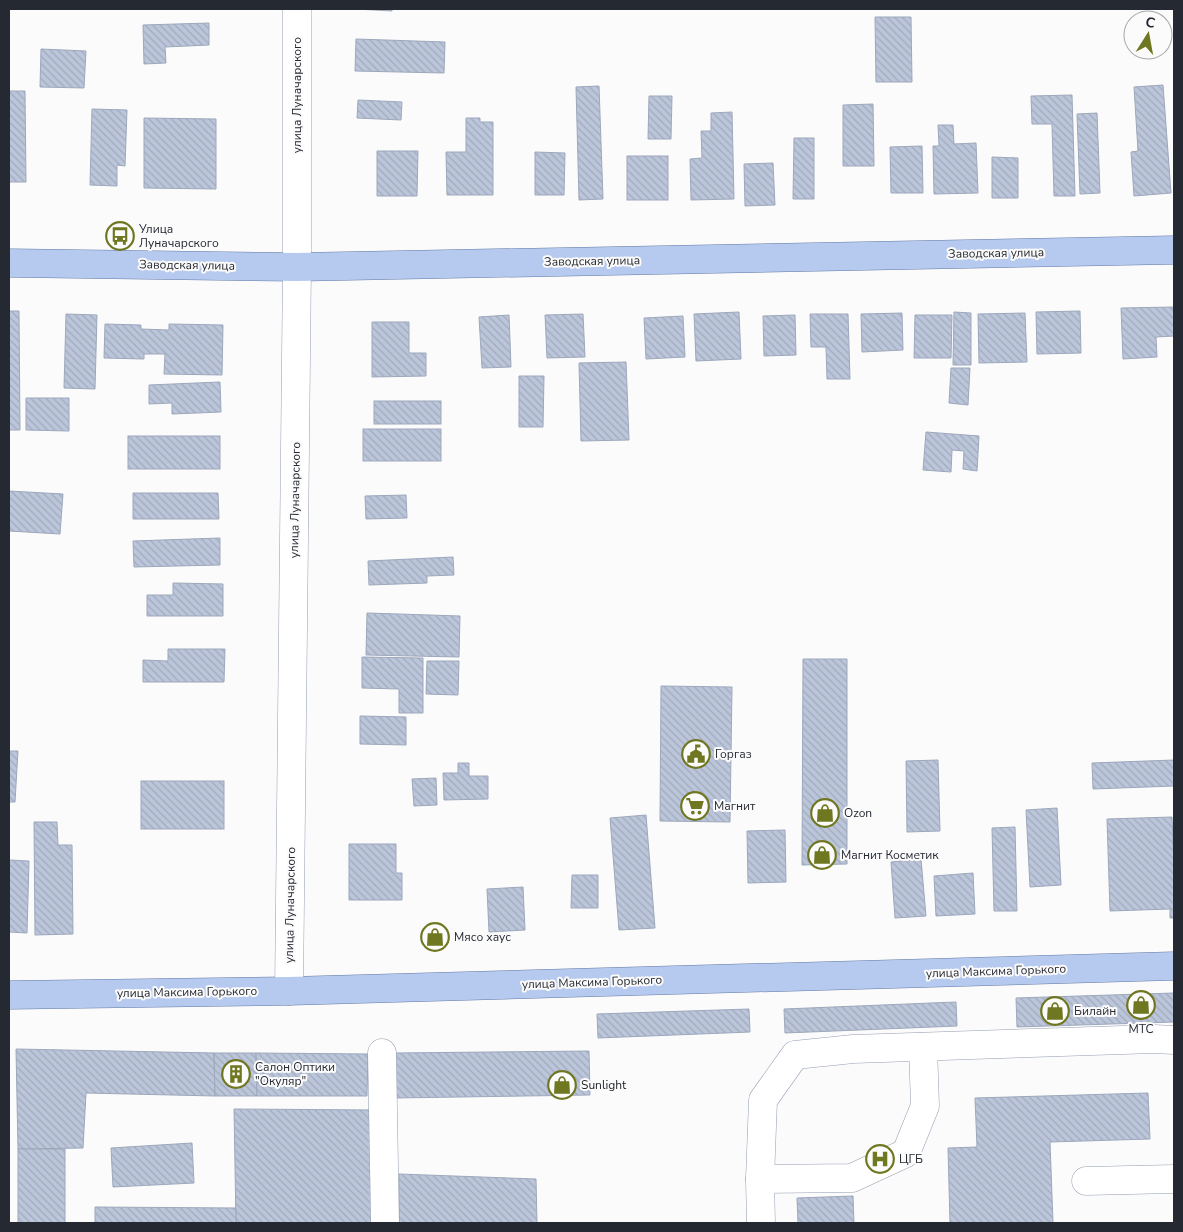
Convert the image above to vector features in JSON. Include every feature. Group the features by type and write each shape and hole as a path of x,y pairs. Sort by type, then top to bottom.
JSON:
{"main road":[{"name":"Заводская улица","path":"9,263 297,267 1174,250"},
{"name":"улица Максима Горького","path":"9,995 289,991 1174,966"}],"street":[{"name":"улица Луначарского","path":"289,991 297,267 297,9"},
{"path":"761,1223 760,1179 763,1100 795,1055 853,1049 1154,1039 1174,1040"},
{"path":"760,1179 852,1178 906,1153 925,1106 923,1047"},
{"path":"382,1053 385,1223"},
{"path":"1086,1181 1174,1179"}],"building":[{"path":"356,9 392,9 392,11"},
{"path":"875,17 911,17 912,82 876,82"},
{"path":"209,23 209,45 165,47 166,63 144,64 143,25"},
{"path":"356,39 445,42 444,73 355,71"},
{"path":"41,49 86,51 84,88 40,87"},
{"path":"1163,85 1171,193 1134,196 1131,152 1138,151 1134,87"},
{"path":"599,86 603,199 579,200 576,87"},
{"path":"9,91 25,91 26,182 9,182"},
{"path":"1072,95 1075,196 1054,196 1052,124 1032,124 1031,96"},
{"path":"649,96 672,96 671,139 648,139"},
{"path":"358,100 402,102 401,120 357,118"},
{"path":"873,104 874,166 843,166 843,105"},
{"path":"92,109 127,110 125,166 117,165 117,186 90,185"},
{"path":"732,112 734,199 691,200 690,159 702,158 701,131 711,131 711,113"},
{"path":"1097,113 1100,193 1080,194 1077,114"},
{"path":"144,118 216,119 216,189 144,188"},
{"path":"466,118 480,118 480,122 493,122 493,195 447,195 446,152 466,152"},
{"path":"938,125 953,125 954,144 976,143 978,193 934,194 933,146 939,146"},
{"path":"794,138 814,138 814,199 793,199"},
{"path":"922,146 923,193 891,193 890,147"},
{"path":"377,151 418,151 417,196 377,196"},
{"path":"535,152 565,153 564,195 535,195"},
{"path":"627,156 668,156 668,200 627,200"},
{"path":"992,157 1018,158 1018,198 992,198"},
{"path":"773,163 775,205 745,206 744,164"},
{"path":"1174,307 1174,336 1156,337 1157,357 1123,359 1121,308"},
{"path":"9,311 19,311 20,430 9,430"},
{"path":"1080,311 1081,353 1037,354 1036,312"},
{"path":"739,312 741,359 696,361 694,314"},
{"path":"954,312 971,313 971,365 953,365"},
{"path":"902,313 903,350 862,352 861,314"},
{"path":"1025,313 1027,362 979,363 978,314"},
{"path":"66,314 97,315 95,389 64,388"},
{"path":"583,314 585,357 547,358 545,315"},
{"path":"810,314 848,314 850,379 827,379 826,347 811,347"},
{"path":"509,315 511,367 482,368 479,317"},
{"path":"795,315 796,355 764,356 763,316"},
{"path":"915,315 952,315 951,358 914,358"},
{"path":"683,316 685,357 646,359 644,318"},
{"path":"372,322 409,322 409,353 426,353 426,376 372,377"},
{"path":"105,324 141,325 141,329 169,330 169,324 223,325 222,375 164,374 165,354 144,354 144,359 104,358"},
{"path":"626,362 629,440 581,441 579,363"},
{"path":"951,368 970,368 968,405 949,403"},
{"path":"519,376 544,376 543,427 519,427"},
{"path":"220,382 221,412 172,414 172,403 149,404 149,385"},
{"path":"26,398 69,398 69,431 26,430"},
{"path":"374,401 441,401 441,424 374,424"},
{"path":"363,429 441,429 441,461 363,461"},
{"path":"926,432 979,436 977,471 963,469 964,451 952,450 951,472 923,470"},
{"path":"128,436 220,436 220,469 128,469"},
{"path":"9,491 63,494 60,534 9,531"},
{"path":"133,493 218,493 219,519 133,519"},
{"path":"406,495 407,518 366,519 365,496"},
{"path":"220,538 220,565 134,567 133,541"},
{"path":"453,557 454,575 427,576 427,583 369,585 368,561"},
{"path":"173,583 223,584 223,616 147,616 147,595 173,595"},
{"path":"367,613 460,616 459,657 366,655"},
{"path":"168,649 225,649 224,682 143,682 143,660 168,661"},
{"path":"362,657 423,658 423,713 399,713 399,689 362,688"},
{"path":"803,659 847,659 847,864 802,865"},
{"path":"427,661 459,661 458,695 426,694"},
{"name":"Горгаз","path":"661,686 732,687 730,822 660,821"},
{"path":"360,716 406,717 406,745 360,744"},
{"path":"9,751 18,751 15,802 9,802"},
{"path":"938,760 940,831 907,832 906,761"},
{"path":"1174,760 1174,786 1093,789 1092,763"},
{"path":"458,763 469,763 469,776 488,776 488,799 444,800 443,773 458,773"},
{"path":"436,778 437,805 414,806 412,779"},
{"path":"141,781 224,781 224,829 141,829"},
{"path":"1057,808 1061,885 1030,887 1026,810"},
{"path":"646,815 655,928 619,930 610,818"},
{"path":"1172,817 1174,918 1170,918 1170,909 1110,911 1107,819"},
{"path":"34,822 57,822 58,845 72,845 73,934 35,935"},
{"path":"1015,827 1017,911 994,911 992,828"},
{"path":"785,830 786,882 748,883 747,831"},
{"path":"349,844 396,844 396,873 402,873 402,900 349,900"},
{"path":"921,859 926,916 895,918 891,862"},
{"path":"9,860 29,861 27,933 9,932"},
{"path":"973,873 975,914 936,916 934,876"},
{"path":"572,875 598,875 598,908 571,908"},
{"path":"523,887 525,930 489,932 487,889"},
{"path":"1174,993 1174,1022 1017,1027 1016,998"},
{"path":"956,1002 957,1026 785,1033 784,1009"},
{"path":"749,1009 750,1032 598,1038 597,1014"},
{"path":"16,1049 214,1053 215,1096 86,1093 83,1148 18,1149"},
{"path":"589,1051 590,1095 395,1098 395,1053"},
{"name":"Салон Оптики \"Окуляр\"","path":"214,1053 256,1053 257,1096 215,1096"},
{"path":"256,1053 368,1054 367,1096 257,1096"},
{"path":"1148,1093 1150,1139 1050,1142 1053,1223 950,1223 948,1148 977,1147 975,1098"},
{"path":"234,1109 375,1110 376,1223 236,1223"},
{"path":"192,1143 194,1183 113,1187 111,1148"},
{"path":"18,1149 65,1149 65,1223 18,1223"},
{"path":"399,1174 536,1179 537,1223 399,1223"},
{"path":"853,1196 854,1223 798,1223 797,1198"},
{"path":"95,1207 236,1208 236,1223 95,1223"}],"place":[{"name":"Улица Луначарского","path":"120,236"},
{"name":"Горгаз","path":"696,754"},
{"name":"Магнит","path":"695,806"},
{"name":"Ozon","path":"825,813"},
{"name":"Магнит Косметик","path":"822,855"},
{"name":"Мясо хаус","path":"435,937"},
{"name":"МТС","path":"1141,1005"},
{"name":"Билайн","path":"1055,1011"},
{"name":"Салон Оптики \"Окуляр\"","path":"236,1074"},
{"name":"Sunlight","path":"562,1085"},
{"name":"ЦГБ","path":"880,1159"}]}
